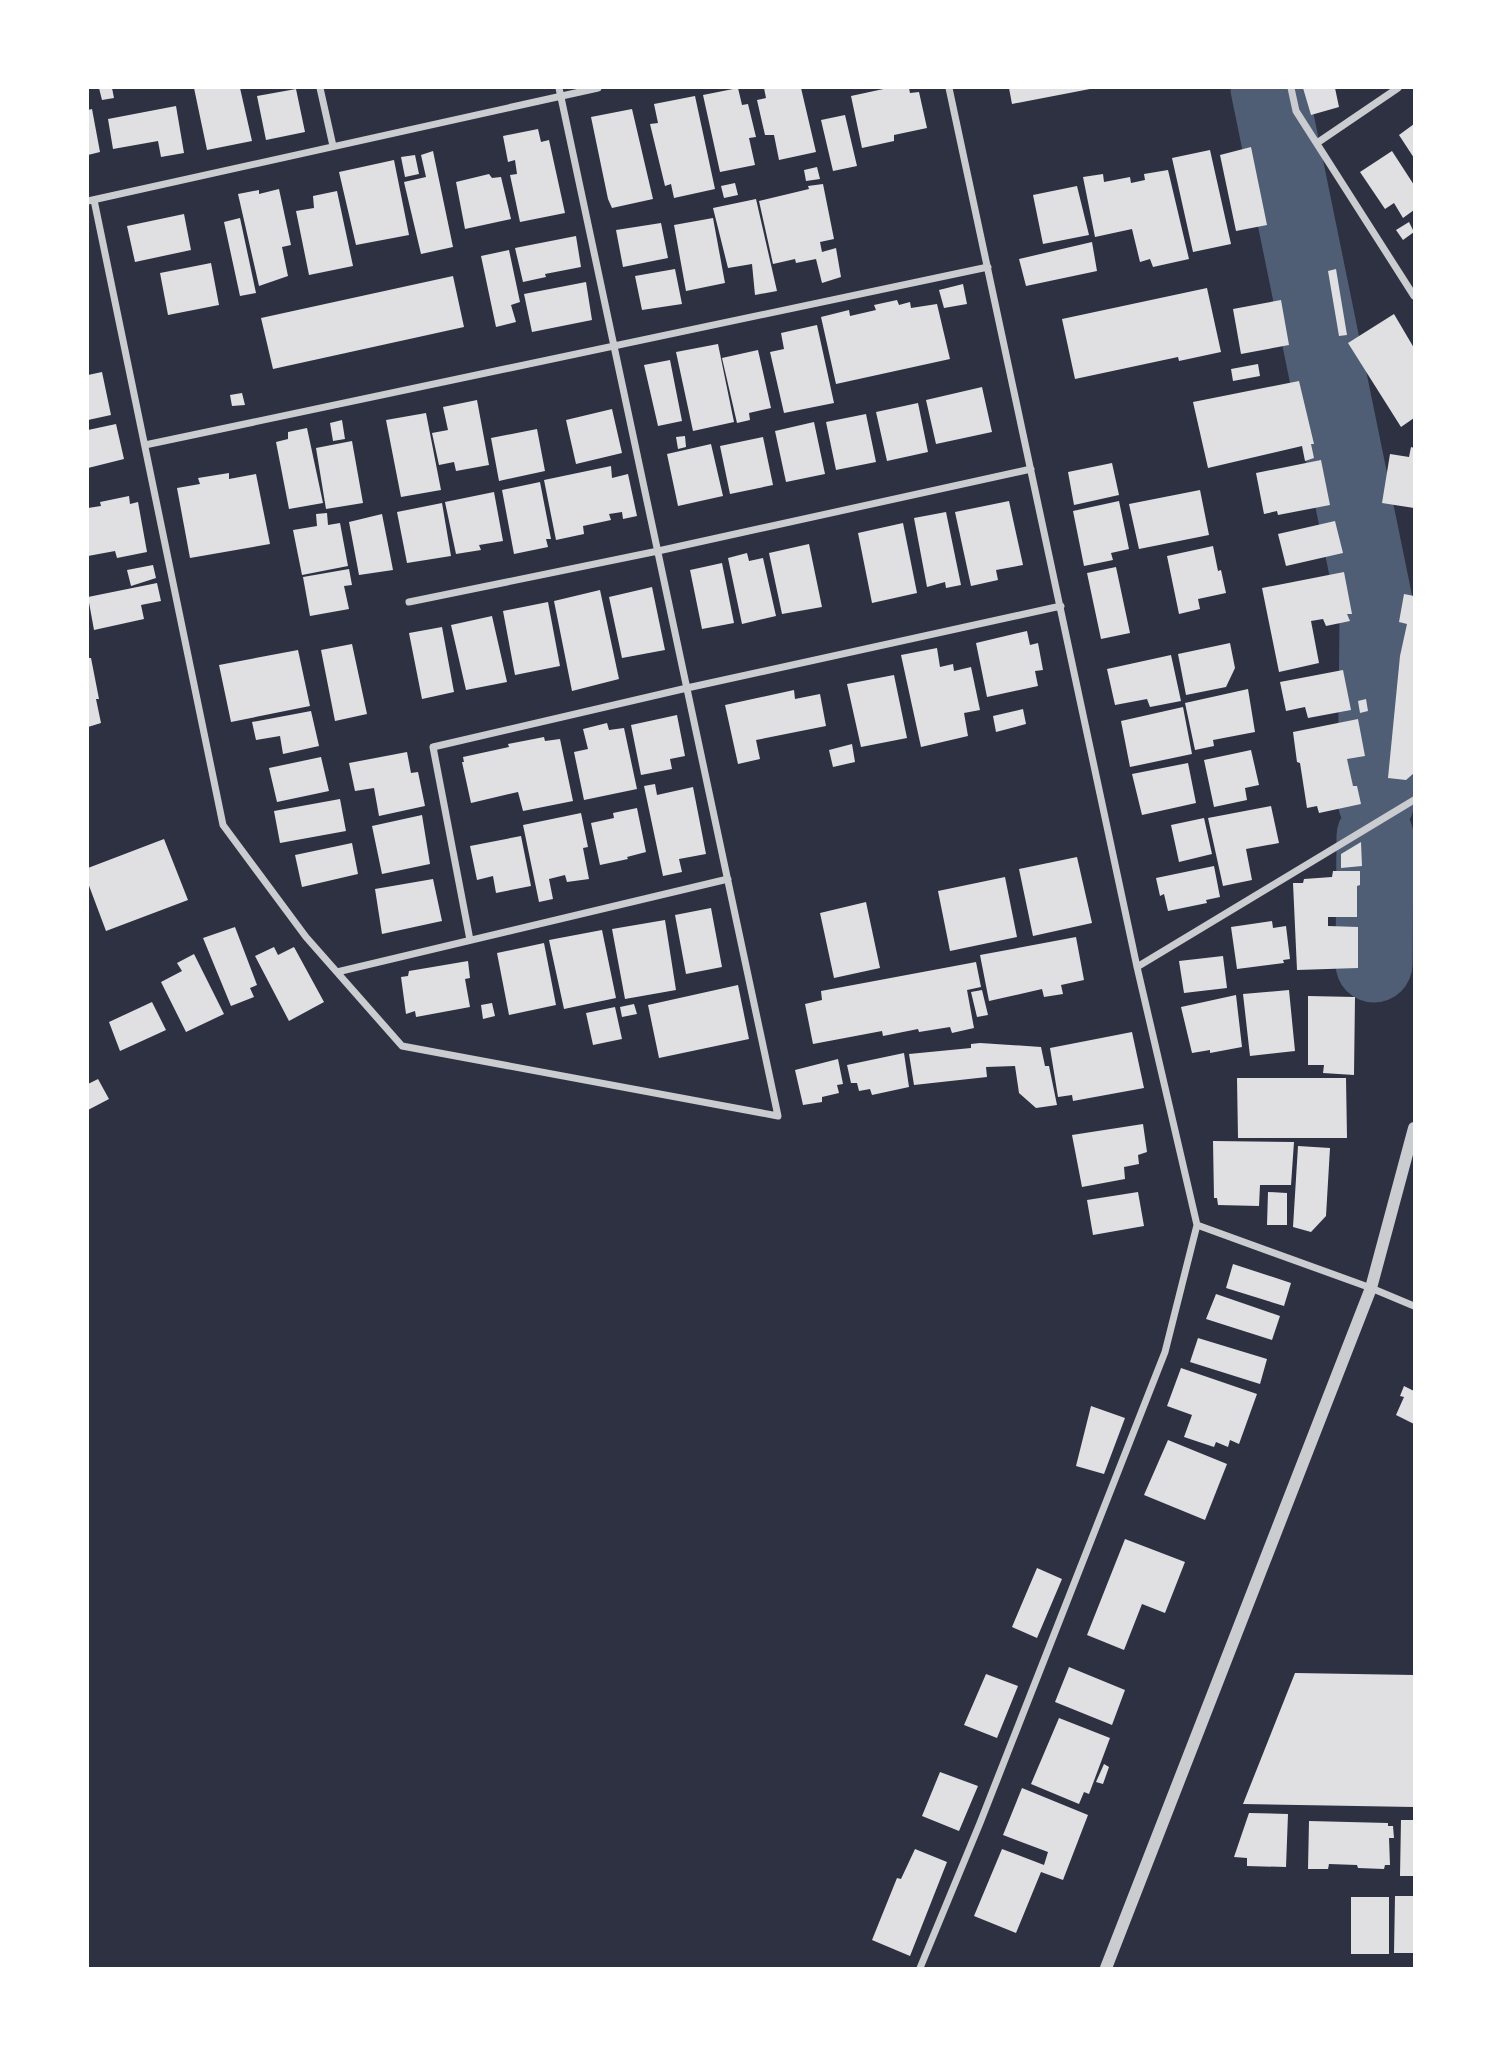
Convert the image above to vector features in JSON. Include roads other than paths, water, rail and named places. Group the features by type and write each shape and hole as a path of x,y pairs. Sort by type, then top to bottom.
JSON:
{"street":[{"path":"320,88 332,146"},
{"path":"560,92 778,1116 402,1046 306,937 223,825 145,445 91,201 560,92 598,88"},
{"path":"920,1969 1166,1352 1197,1225 1138,967 949,88"},
{"path":"1291,88 1296,111 1415,296"},
{"path":"1317,143 1398,88"},
{"path":"145,445 988,267"},
{"path":"410,602 1031,469"},
{"path":"470,940 433,747 1060,606"},
{"path":"1138,967 1415,800"},
{"path":"337,972 728,878"},
{"path":"1106,1969 1371,1288 1415,1128"},
{"path":"1197,1225 1415,1306"}],"waterway":[{"path":"1269,88 1378,621 1376,801"},
{"path":"1374,964 1375,836"}]}
